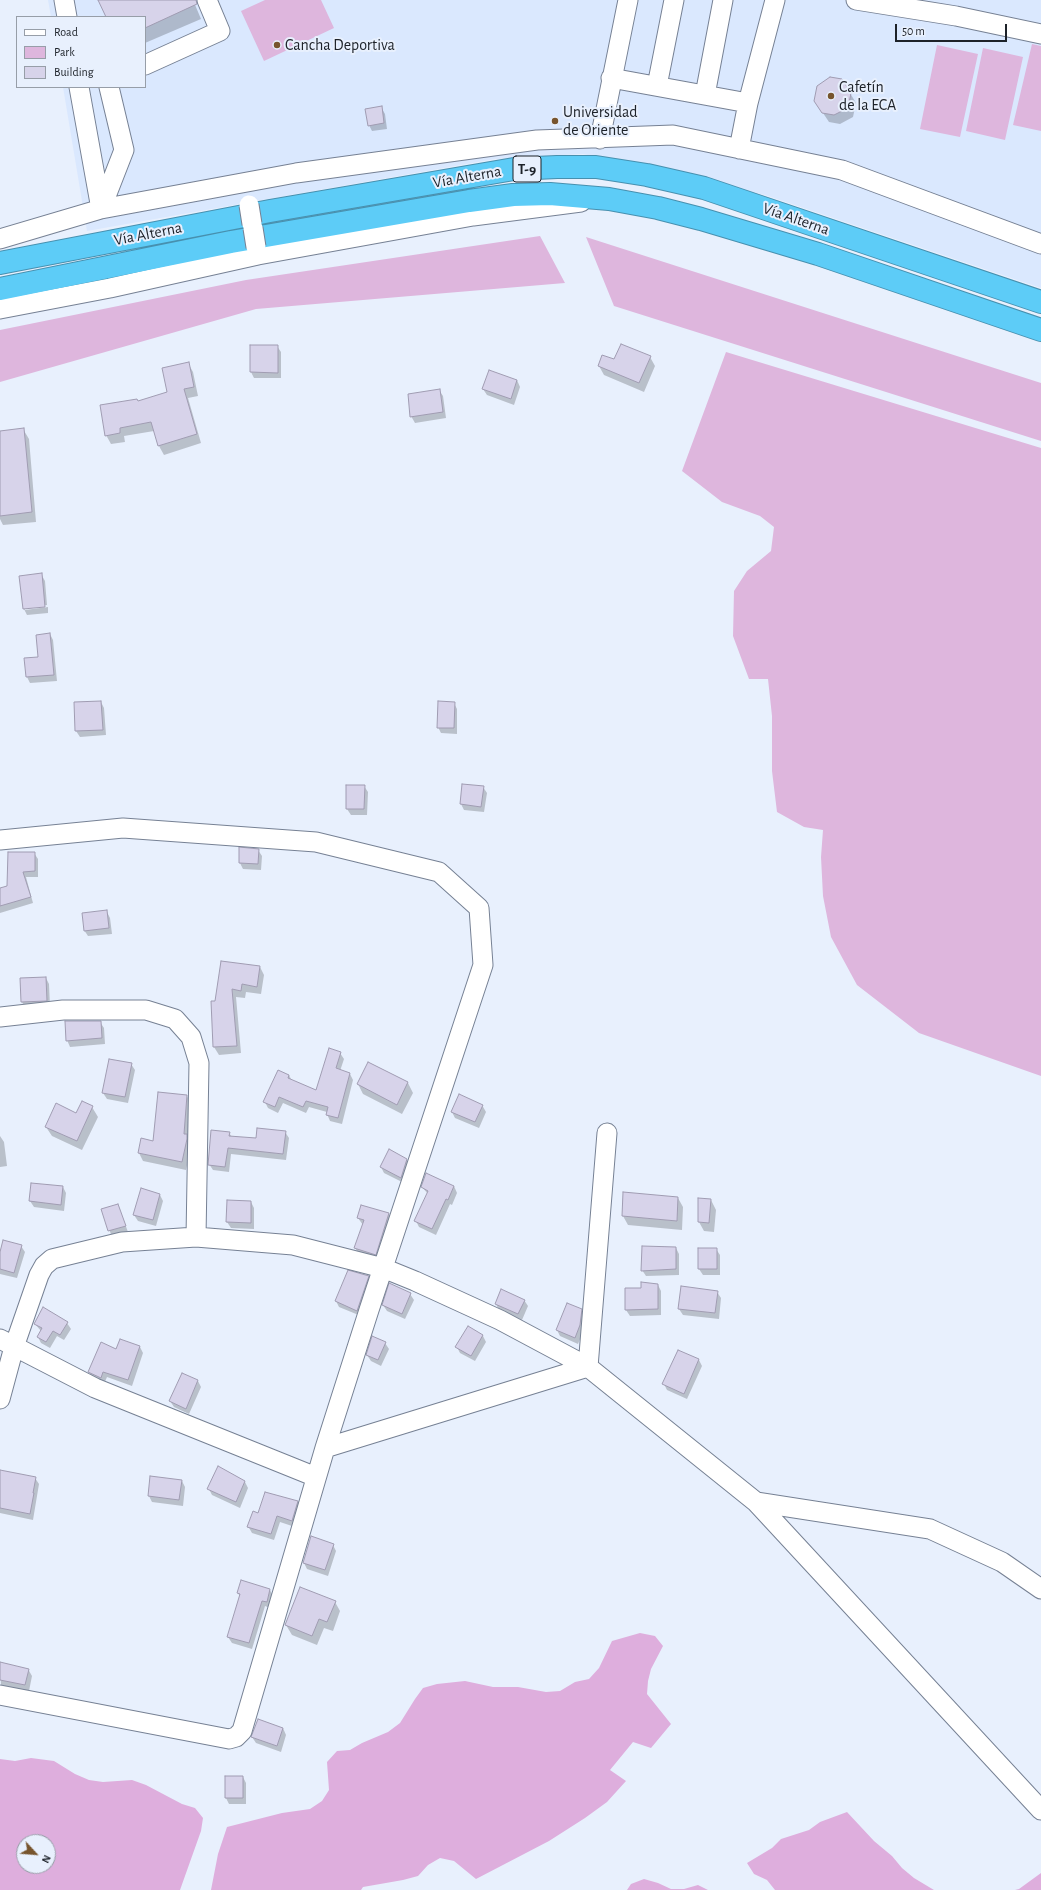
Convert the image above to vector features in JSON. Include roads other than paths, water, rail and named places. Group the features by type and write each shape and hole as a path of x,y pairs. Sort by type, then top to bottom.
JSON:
{"highway":[{"name":"Vía Alterna","path":"0,263 270,211 514,169 596,167 647,175 711,190 1041,302"},
{"name":"Vía Alterna","path":"0,289 231,242 469,201 513,195 550,194 609,199 658,208 708,221 818,254 1041,330"}],"street":[{"path":"64,0 67,16"},
{"path":"146,65 220,31 207,0"},
{"path":"600,139 611,78 628,0"},
{"path":"657,86 674,0"},
{"path":"705,95 723,0"},
{"path":"740,149 748,103 775,0"},
{"path":"856,0 958,8 1041,34"},
{"path":"611,78 748,103"},
{"path":"79,88 101,209"},
{"path":"101,209 124,150 109,88"},
{"path":"0,239 101,209 296,174 537,140 600,139 673,135 842,170 1041,244"},
{"path":"244,183 257,251"},
{"path":"0,309 110,288 257,251 474,216 609,199"},
{"path":"0,840 123,828 316,842 439,872 479,908 483,965 325,1448 242,1731 236,1737 229,1739 0,1695"},
{"path":"0,1018 63,1010 146,1010 175,1019 191,1037 198,1063 196,1237"},
{"path":"588,1367 607,1133"},
{"path":"0,1399 7,1343 39,1275 44,1266 52,1259 122,1242 196,1237 293,1245 383,1268 500,1320 588,1367 756,1502 1041,1810"},
{"path":"7,1343 95,1388 316,1477"},
{"path":"325,1448 588,1367"},
{"path":"756,1502 930,1529 1002,1562 1041,1589"}],"place":[{"name":"Cancha Deportiva","path":"277,45"},
{"name":"Cafetín de la ECA","path":"831,96"},
{"name":"Universidad de Oriente","path":"555,121"}]}
